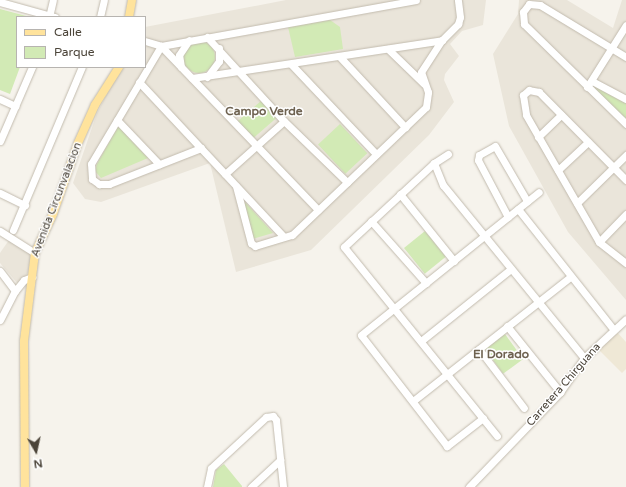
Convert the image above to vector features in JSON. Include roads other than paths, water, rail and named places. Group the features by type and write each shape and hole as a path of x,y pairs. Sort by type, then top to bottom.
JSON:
{"main road":[{"path":"129,16 132,0"},
{"name":"Avenida Circunvalacion","path":"25,487 24,341 35,253 53,214 78,143 95,105 118,68"}],"street":[{"path":"0,2 51,16 53,0"},
{"path":"100,16 104,0"},
{"path":"200,148 109,184 99,184 92,179 91,164 161,46 416,0"},
{"path":"236,186 250,243 255,246 292,234 426,107 428,92 421,72 442,40 458,24 460,17 458,0"},
{"path":"626,56 540,5 529,4 523,12 524,24 590,84 626,124"},
{"path":"590,84 626,25"},
{"path":"207,37 241,72 284,121 347,182"},
{"path":"181,67 181,49 189,40"},
{"path":"192,78 340,57 442,40"},
{"path":"146,41 161,46 255,146 318,210"},
{"path":"207,77 219,61 218,48"},
{"path":"388,49 424,84"},
{"path":"340,57 405,127"},
{"path":"291,64 376,154"},
{"path":"0,141 32,68"},
{"path":"13,230 25,205 82,68"},
{"path":"139,82 284,237"},
{"path":"590,84 626,99"},
{"path":"626,180 539,92 529,90 523,95 526,115 599,242 626,263"},
{"path":"0,99 15,106"},
{"path":"538,137 561,114"},
{"path":"117,120 159,164"},
{"path":"225,174 284,121"},
{"path":"558,170 588,142"},
{"path":"508,217 478,160 479,155 495,146 527,202"},
{"path":"448,154 434,163 344,246 497,436"},
{"path":"577,203 626,156"},
{"path":"434,163 443,185 584,358"},
{"path":"483,418 447,446 361,335 539,192"},
{"path":"0,193 25,205"},
{"path":"400,194 454,261"},
{"path":"518,209 614,330"},
{"path":"599,242 626,214"},
{"path":"372,221 426,283"},
{"path":"0,231 35,253"},
{"path":"421,341 511,269"},
{"path":"0,271 15,291"},
{"path":"413,401 571,276"},
{"path":"0,320 15,291 24,280 32,277"},
{"name":"Carretera Chirguana","path":"469,487 560,392 584,358 626,319"},
{"path":"507,326 560,392"},
{"path":"479,349 524,408"},
{"path":"207,487 211,468 266,417 273,416 276,420 283,487"},
{"path":"251,487 280,460"}],"district":[{"name":"Campo Verde","path":"264,112"},
{"name":"El Dorado","path":"501,355"}]}
